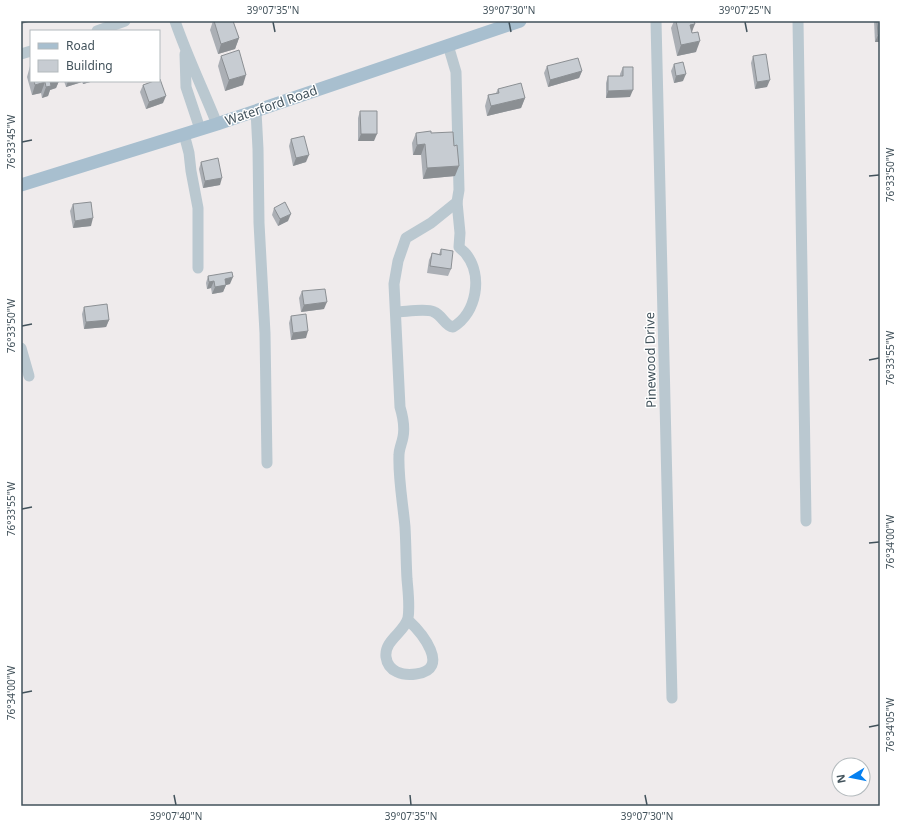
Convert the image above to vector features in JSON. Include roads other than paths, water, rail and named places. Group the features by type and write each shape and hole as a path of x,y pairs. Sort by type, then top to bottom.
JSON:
{"main road":[{"name":"Waterford Road","path":"21,185 256,111 520,21"}],"street":[{"path":"100,30 125,21"},
{"path":"175,21 185,50 199,79 216,124"},
{"name":"Pinewood Drive","path":"656,21 672,698"},
{"path":"798,21 806,521"},
{"path":"396,312 432,311 440,315 447,325 453,327 465,317 471,308 475,292 473,270 466,253 459,247 460,233 457,202 459,190 456,72 448,46"},
{"path":"185,50 186,87 200,129"},
{"path":"256,111 267,464"},
{"path":"184,134 190,153 191,171 198,208 198,268"},
{"path":"408,620 424,637 431,649 433,658 431,666 424,673 405,675 396,672 388,664 386,656 391,640 408,620 399,454 404,435 404,423 400,407 394,284 398,261 406,238 431,223 457,202"},
{"path":"21,348 29,376"}]}
